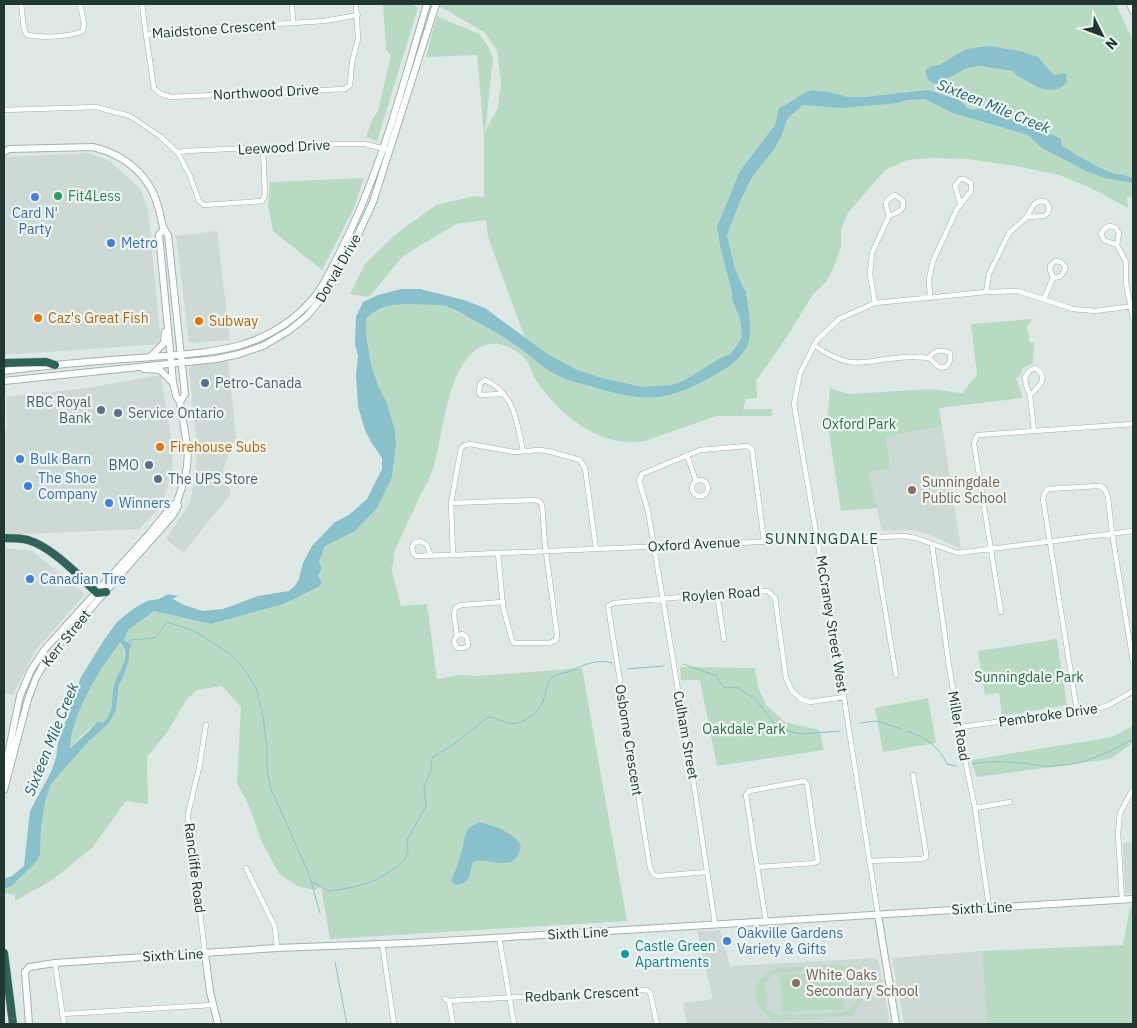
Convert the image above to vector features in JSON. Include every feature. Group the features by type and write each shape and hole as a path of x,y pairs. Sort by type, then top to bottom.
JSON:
{"highway":[{"path":"4,363 46,362 54,365"},
{"path":"4,538 27,540 40,544 97,592 106,592"},
{"path":"4,953 13,1024"}],"main road":[{"name":"Dorval Drive","path":"4,381 182,363 239,354 262,346 290,330 307,316 329,289 356,239 373,202 432,4"},
{"path":"1130,4 1133,11"},
{"path":"5,149 93,147 118,156 134,166 149,186 160,210 163,230 168,235 185,394 180,402 176,396 170,356 159,235 163,230"},
{"name":"Dorval Drive","path":"4,371 170,356 231,347 247,343 290,322 311,300 325,281 354,225 387,150"},
{"path":"150,357 164,343 167,323"},
{"path":"133,367 160,370 173,382"},
{"name":"Kerr Street","path":"4,790 36,678 47,658 170,520 178,506 177,502 185,478 188,450 180,402"},
{"name":"Kerr Street","path":"4,773 20,696 32,670 45,649 177,502"},
{"name":"Sixth Line","path":"29,1024 24,972 29,967 55,963 277,948 499,937 1133,899"},
{"path":"878,915 896,1024"},
{"path":"205,954 212,1005 218,1024"}],"street":[{"path":"21,4 24,29 27,35 35,36 74,34 83,31 84,24 80,4"},
{"name":"Maidstone Crescent","path":"142,4 146,35 182,29 293,23 292,4"},
{"name":"Northwood Drive","path":"146,35 154,88 161,94 171,97 345,89 350,85 352,62 358,43 356,4"},
{"path":"293,23 324,21 358,15"},
{"path":"4,110 96,107 130,116 155,133 178,153 201,204 262,201 265,195 263,148"},
{"name":"Leewood Drive","path":"178,153 184,151 339,144 365,144 387,150"},
{"path":"930,298 930,279 933,261 960,204 971,191 971,183 964,178 960,179 955,186 960,204"},
{"path":"875,303 870,275 872,253 889,216 886,205 887,200 895,195 903,201 903,207 900,211 889,216"},
{"path":"986,292 989,274 1009,233 1027,217 1035,202 1040,200 1046,202 1050,210 1044,216 1027,217"},
{"path":"1117,245 1120,233 1115,227 1109,226 1101,234 1104,240 1117,245 1126,262 1126,283 1133,318"},
{"path":"1044,299 1053,278"},
{"name":"McCraney Street West","path":"878,915 844,697 794,404 800,373 814,345 839,318 875,303 986,292 1018,291 1073,309 1088,310 1132,306"},
{"path":"814,345 830,355 849,362 862,363 915,357 929,358 937,366 942,367 946,366 949,362 950,353 944,350 936,351 929,358"},
{"path":"1030,395 1042,384 1041,372 1035,368 1029,371 1026,377 1034,430"},
{"path":"502,394 480,395 480,384 485,380 493,384 508,399 514,409 523,451"},
{"path":"1001,612 974,440 978,435 1133,424"},
{"path":"453,555 451,503 461,448 465,445 474,444 502,451 548,451 580,460 585,468 596,549"},
{"path":"696,481 687,456 700,450 747,446 752,449 764,541"},
{"name":"Culham Street","path":"687,456 642,474 639,481 648,511 676,674 715,924"},
{"path":"1078,711 1043,499 1048,489 1098,486 1104,488 1108,496 1112,534 1133,662"},
{"path":"451,503 533,500 539,502 543,510 546,551 558,634 556,640 550,643 514,643 503,602 498,553"},
{"name":"Oxford Avenue","path":"431,555 903,536 916,538 958,553 1133,530"},
{"path":"873,537 896,675"},
{"name":"Miller Road","path":"932,544 960,727 975,808 989,908"},
{"name":"Roylen Road","path":"663,599 768,591 775,598 786,678 792,691 800,699 810,702 844,697"},
{"path":"717,594 724,639"},
{"name":"Osborne Crescent","path":"663,599 614,603 608,606 616,660 650,868 654,875 658,876 707,872"},
{"path":"457,636 455,608 461,605 503,602"},
{"name":"Pembroke Drive","path":"960,727 1109,705 1133,691"},
{"name":"Rancliffe Road","path":"205,954 197,886 190,850 188,814 199,768 206,725"},
{"path":"870,861 922,859 926,857 913,775"},
{"path":"757,867 814,863 818,861 807,784 804,781 752,790 746,795 757,867 766,921"},
{"path":"1122,900 1118,832 1120,813 1133,789"},
{"path":"1128,796 1133,800"},
{"path":"975,808 1010,802"},
{"path":"246,868 276,927 277,948"},
{"path":"499,937 514,1024"},
{"path":"382,943 394,1024"},
{"path":"55,963 64,1024"},
{"name":"Redbank Crescent","path":"510,998 647,990 650,992 657,1024"},
{"path":"453,1024 447,1000 510,998"},
{"path":"62,1014 212,1005"}],"shaded area":[{"path":"88,153 110,161 140,189 148,209 161,344 4,355 4,157"},
{"path":"217,231 230,340 189,343 176,236"},
{"path":"228,361 236,437 223,470 231,494 183,553 166,539 190,503 196,472 197,447 189,369 193,365"},
{"path":"161,375 173,452 172,475 161,506 139,529 4,535 6,397 87,388"},
{"name":"Sunningdale Public School","path":"942,426 961,549 928,534 913,530 882,531 869,472 891,468 886,437"},
{"path":"4,548 32,551 85,594 35,651 13,695 4,693"},
{"path":"1133,842 1133,893 1129,894 1125,892 1123,843"},
{"name":"White Oaks Secondary School","path":"720,930 730,966 876,958 879,963 890,1024 687,1024 683,1003 713,999 697,931"},
{"name":"White Oaks Secondary School","path":"982,951 987,1024 904,1024 892,958"}],"green space":[{"path":"383,4 412,4 418,8 377,141 366,137 372,120 378,111 391,55 386,50"},
{"path":"439,4 1116,4 1133,41 1133,198 1127,197 1128,208 1091,188 1059,175 967,159 931,158 907,160 885,170 848,213 841,230 841,247 826,282 813,294 788,335 756,381 757,398 746,399 743,409 772,409 772,416 716,416 645,441 613,440 583,427 569,417 545,393 524,358 509,347 497,344 485,345 472,353 462,365 449,398 433,470 394,552 393,565 391,567 401,606 427,604 437,679 459,675 478,676 582,668 627,921 330,939 321,886 315,890 300,887 279,874 261,840 249,806 237,783 241,707 222,686 197,690 187,699 168,731 147,757 148,804 126,801 92,848 52,880 15,901 15,895 4,893 4,889 12,886 21,878 40,854 45,802 51,784 89,741 109,723 116,710 119,684 123,678 132,645 124,640 128,630 154,611 211,624 285,604 318,587 318,576 322,568 319,562 325,546 355,531 392,477 396,445 395,430 387,403 379,388 371,364 366,334 366,318 375,310 391,305 431,304 448,307 501,335 532,357 488,237 486,220 456,224 403,256 369,297 350,294 365,264 396,234 436,205 475,196 484,197 484,134 477,55 426,57 437,16 479,34 488,46 493,58 485,132 498,108 501,81 497,50 484,32 439,6"},
{"path":"364,178 353,210 322,270 273,231 268,205 270,182"},
{"name":"Oxford Park","path":"1033,319 1027,326 1030,343 1034,342 1033,363 1023,368 1020,376 1016,378 1023,398 939,408 942,426 886,437 891,469 869,472 877,508 841,511 827,420 830,388 848,394 931,389 962,393 977,375 971,324"},
{"name":"Sunningdale Park","path":"1057,639 1067,705 1002,716 999,693 985,695 978,651"},
{"path":"120,641 123,646 125,662 115,683 110,717 103,723 98,721 69,748 76,719 85,698"},
{"name":"Oakdale Park","path":"680,667 755,668 758,687 766,705 785,722 819,730 824,750 717,766 700,680 681,680"},
{"path":"928,698 936,743 883,752 875,708"},
{"path":"1133,726 1133,743 1110,759 977,777 971,760 1112,737"},
{"path":"1130,907 1133,907 1133,1024 987,1024 982,951 1123,945"},
{"path":"841,965 861,977 864,982 865,993 861,1004 853,1016 770,1021 770,1017 758,1004 756,990 762,977 777,968","holes":["841,970 851,974 858,984 859,997 856,1003 848,1010 779,1015 771,1013 764,1005 767,1004 766,986 763,985 771,976 778,973"]},
{"path":"842,972 844,1009 782,1012 780,975"}],"water":[{"path":"990,46 1020,51 1038,57 1053,74 1066,74 1067,82 1055,90 1048,90 1028,82 1013,71 982,66 965,69 937,84 930,81 927,77 926,70 931,66 939,65 966,49"},
{"path":"812,90 848,97 865,97 928,90 960,100 967,108 972,110 984,108 1017,123 1056,136 1061,139 1061,145 1071,152 1107,171 1133,178 1133,183 1105,178 1088,172 1042,148 1028,135 953,113 925,99 841,108 803,105 788,118 775,148 752,177 741,199 727,236 735,269 746,291 750,320 749,341 738,359 728,367 683,391 657,397 630,396 570,381 544,367 494,331 457,311 441,305 398,304 381,308 371,314 366,319 366,334 371,364 379,388 387,403 395,430 396,445 392,477 377,508 355,531 325,546 319,562 322,568 318,576 322,583 318,587 284,604 211,624 154,611 128,630 124,640 132,645 123,678 119,684 116,710 109,723 89,741 51,784 45,802 40,854 37,861 12,886 4,889 4,879 12,876 24,866 30,811 51,772 56,758 58,743 81,677 117,622 147,601 159,599 168,594 178,596 173,599 184,605 203,611 223,609 258,596 289,591 299,579 303,563 312,546 335,522 349,515 367,499 382,469 382,458 365,430 358,406 356,375 358,356 355,344 356,317 363,302 378,295 401,289 420,289 464,300 485,308 546,353 577,370 642,387 672,385 685,380 730,354 742,336 740,318 732,300 732,292 717,227 740,171 775,125 779,108","holes":["120,642 125,657 115,682 110,714 103,723 98,721 70,748 76,719 90,688"]},
{"path":"479,822 509,834 519,842 521,847 513,861 507,863 473,862 468,880 456,885 451,881 457,867 465,835 469,828"}],"waterway":[{"path":"129,642 130,640 155,638 167,622 194,631 229,653 245,670 256,688 263,716 267,748 267,771 271,789 309,874 320,913"},
{"path":"312,882 329,891 354,887 376,880 397,867 405,859 408,851 407,840 426,806 424,787 432,768 431,761 433,757 457,742 488,717 514,724 529,718 541,705 546,688 555,676 595,662 612,663"},
{"path":"683,664 717,676 725,688 737,687 755,699 777,727 801,734 840,731"},
{"path":"627,669 664,666"},
{"path":"860,723 877,721 902,729"},
{"path":"907,731 931,743 940,752 947,764 956,766"},
{"path":"972,764 1001,762 1048,766 1064,765 1095,757 1133,739"},
{"path":"335,962 347,1024"}],"place":[{"name":"Fit4Less","path":"58,196"},
{"name":"Card N' Party","path":"35,197"},
{"name":"Metro","path":"111,243"},
{"name":"Caz's Great Fish","path":"38,318"},
{"name":"Subway","path":"199,321"},
{"name":"Petro-Canada","path":"205,383"},
{"name":"RBC Royal Bank","path":"101,410"},
{"name":"Service Ontario","path":"118,413"},
{"name":"Firehouse Subs","path":"160,447"},
{"name":"Bulk Barn","path":"20,459"},
{"name":"BMO","path":"149,465"},
{"name":"The UPS Store","path":"158,479"},
{"name":"The Shoe Company","path":"28,486"},
{"name":"Sunningdale Public School","path":"912,490"},
{"name":"Winners","path":"109,503"},
{"name":"Canadian Tire","path":"30,579"},
{"name":"Oakville Gardens Variety & Gifts","path":"727,941"},
{"name":"Castle Green Apartments","path":"625,954"},
{"name":"White Oaks Secondary School","path":"796,983"}],"district":[{"name":"SUNNINGDALE","path":"822,538"}],"water label":[{"name":"Sixteen Mile Creek","path":"994,106"},
{"name":"Sixteen Mile Creek","path":"51,739"}]}
